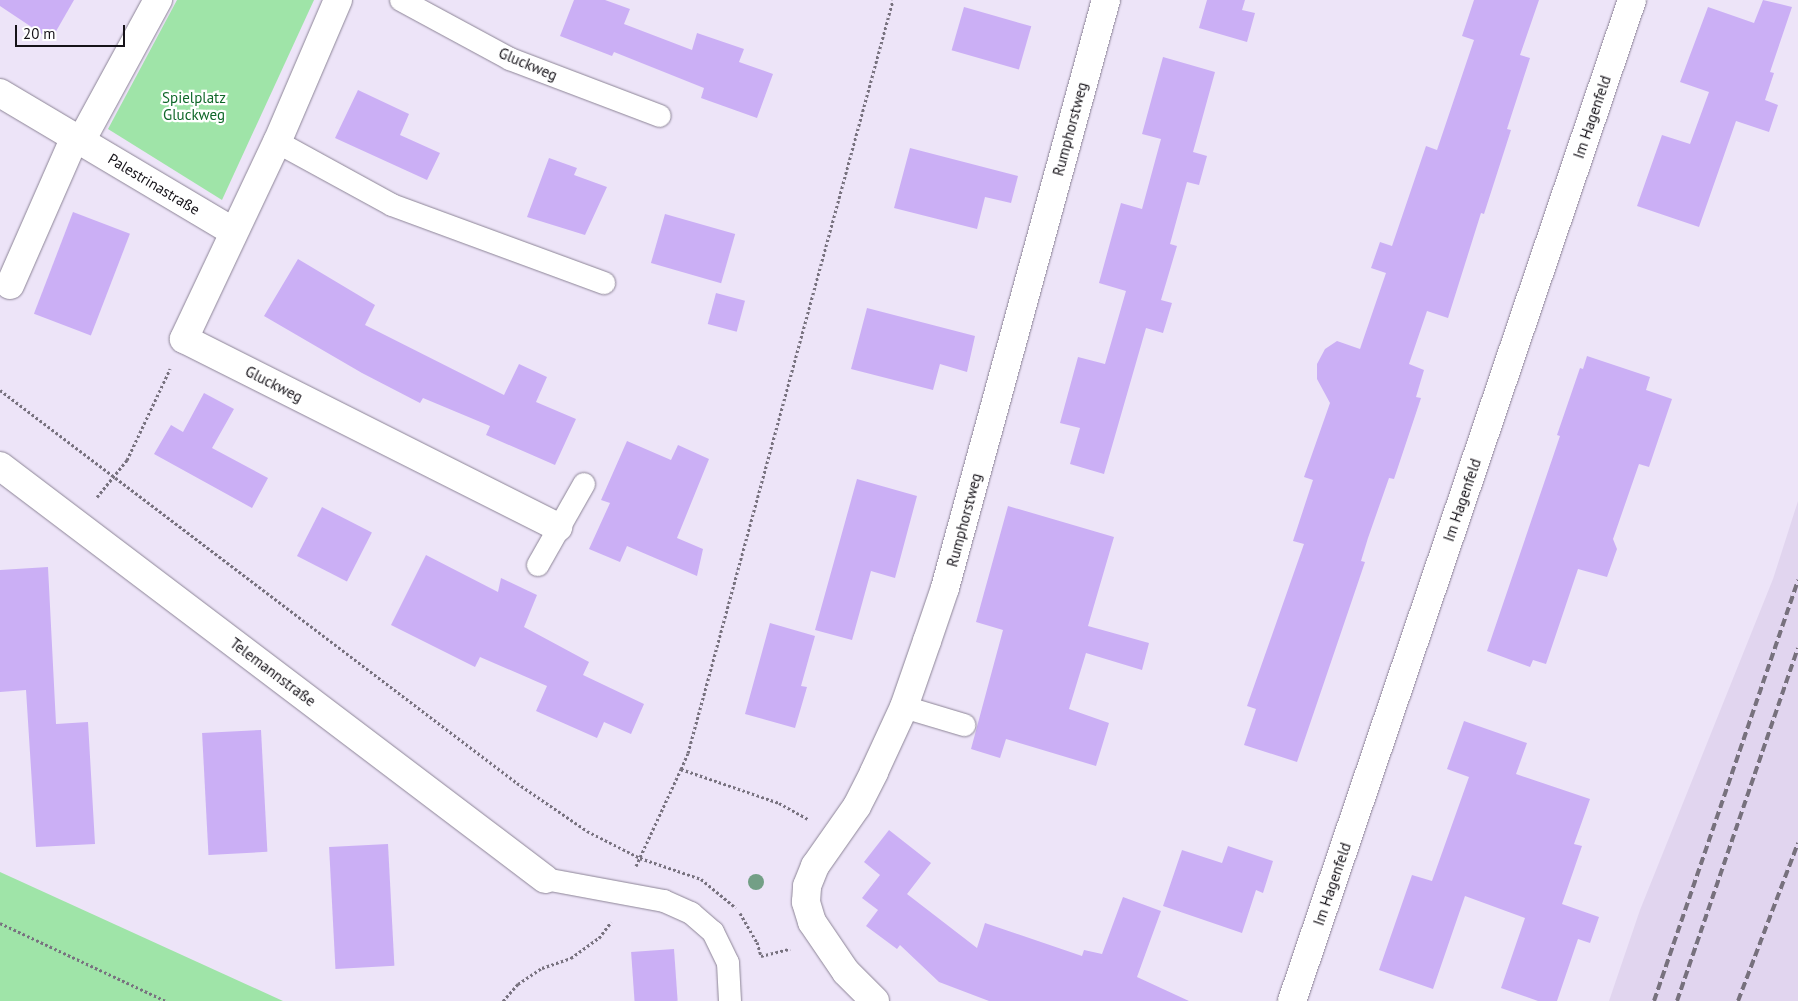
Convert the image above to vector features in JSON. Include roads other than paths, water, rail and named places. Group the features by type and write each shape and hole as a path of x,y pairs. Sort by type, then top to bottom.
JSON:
{"street":[{"path":"10,285 78,139 158,0"},
{"path":"232,231 277,142 338,0"},
{"name":"Rumphorstweg","path":"875,1001 846,972 820,935 806,902 815,866 837,836 874,772 904,707 945,588 1106,0"},
{"name":"Im Hagenfeld","path":"1292,1001 1632,0"},
{"name":"Palestrinastraße","path":"0,93 232,231"},
{"name":"Gluckweg","path":"232,231 184,339 558,527"},
{"name":"Telemannstraße","path":"0,466 545,879"}],"lane":[{"name":"Gluckweg","path":"401,0 510,59 660,116"},
{"path":"277,142 392,205 604,283"},
{"path":"538,565 584,484"},
{"path":"904,707 964,725"},
{"path":"545,879 664,901 691,913 713,932 728,963 730,1001"}],"railway":[{"path":"1654,1001 1798,580"},
{"path":"1677,1001 1798,648"},
{"path":"1738,1001 1798,843"}],"park label":[{"name":"Spielplatz Gluckweg","path":"194,106"}]}
